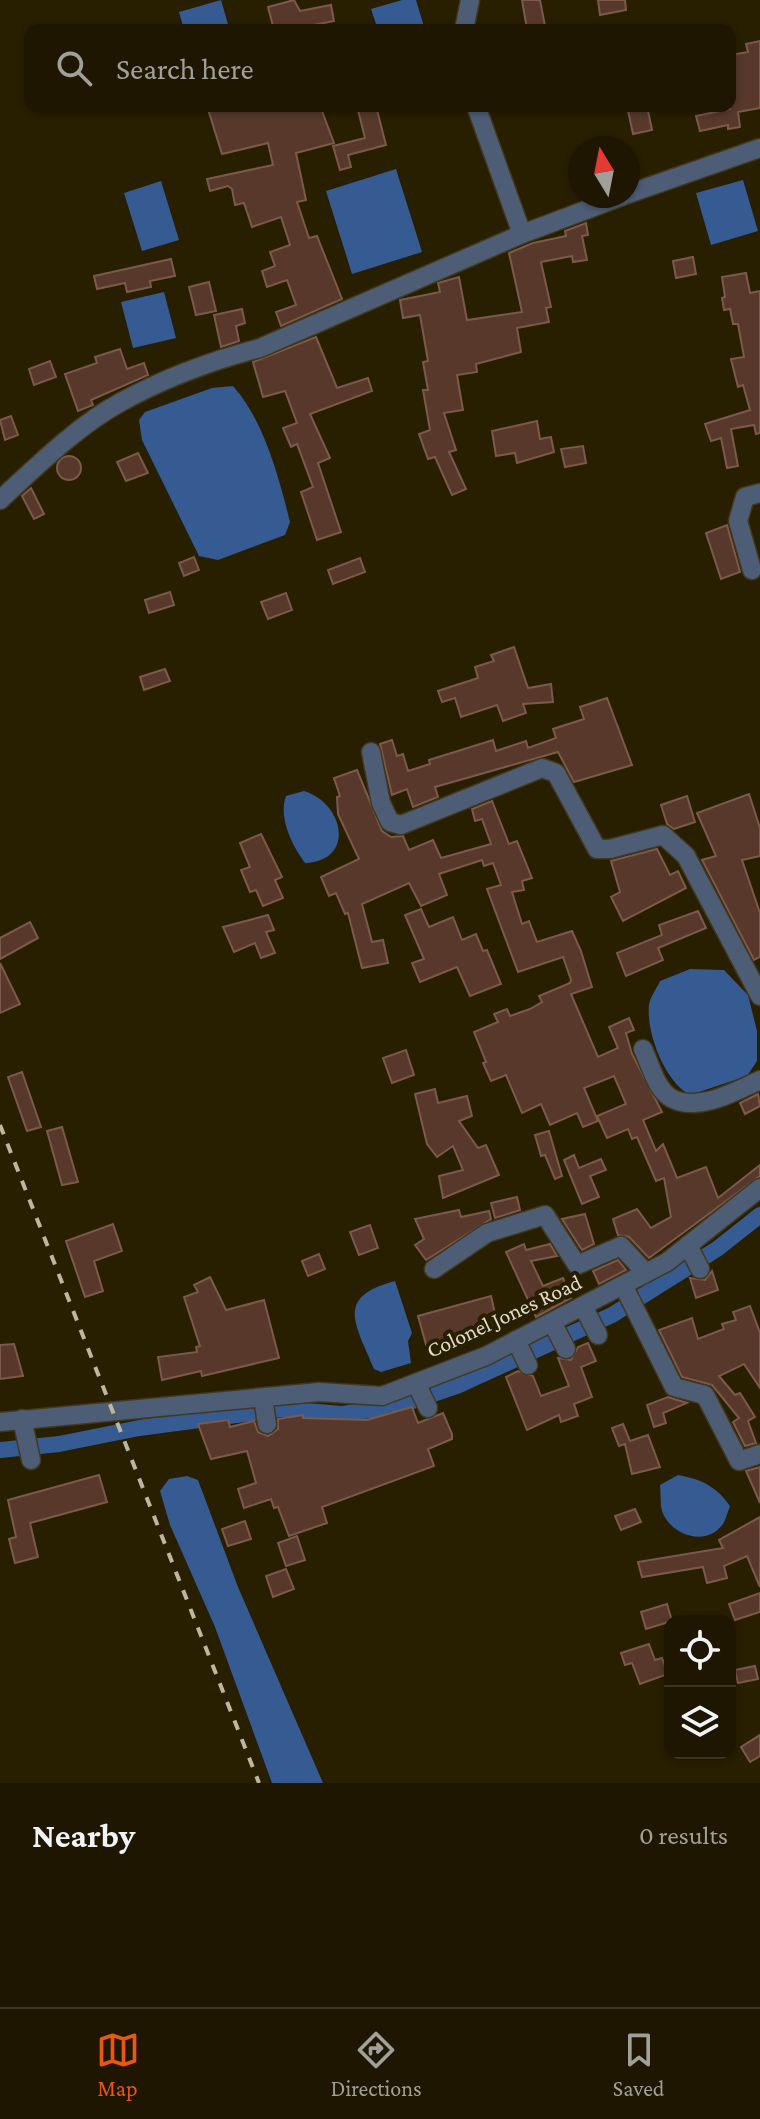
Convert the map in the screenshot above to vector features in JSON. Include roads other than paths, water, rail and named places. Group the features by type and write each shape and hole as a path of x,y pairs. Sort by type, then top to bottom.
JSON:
{"street":[{"path":"465,24 470,0"},
{"path":"478,112 522,234"},
{"path":"640,190 760,148"},
{"path":"0,500 44,459 120,402 232,355 260,348 522,234 591,208"},
{"path":"752,570 738,521 745,497 760,493"},
{"path":"371,752 381,803 390,822 401,825 542,768 556,773 597,849 610,849 663,835 686,856 760,996"},
{"path":"643,1049 659,1086 671,1098 692,1102 727,1096 760,1080"},
{"name":"Colonel Jones Road","path":"0,1422 24,1427 319,1392 382,1396 486,1356 624,1288 689,1245 760,1188"},
{"path":"434,1269 487,1233 545,1215 577,1265 621,1246 646,1273"},
{"path":"689,1245 700,1269"},
{"path":"624,1288 674,1387 705,1395 739,1461 760,1454"},
{"path":"585,1309 598,1335"},
{"path":"554,1324 566,1349"},
{"path":"517,1342 528,1365"},
{"path":"416,1384 428,1408"},
{"path":"263,1398 267,1424"},
{"path":"24,1427 31,1460"}],"water":[{"path":"221,0 228,24 182,24 179,12"},
{"path":"402,0 416,0 423,24 376,24 371,9"},
{"path":"396,169 422,252 352,274 326,191"},
{"path":"743,180 758,231 711,245 696,193"},
{"path":"161,181 179,240 142,251 124,193"},
{"path":"164,292 176,338 133,348 121,302"},
{"path":"233,386 262,432 290,522 285,535 218,560 199,556 142,440 139,420 145,412 212,388"},
{"path":"304,791 318,797 328,807 339,831 338,843 332,853 321,860 305,863 291,840 284,813 286,796"},
{"path":"690,969 724,970 748,995 757,1031 757,1061 747,1076 690,1095 681,1089 665,1068 654,1042 649,1016 650,1002 660,981"},
{"path":"395,1281 412,1333 408,1341 411,1363 381,1372 374,1369 361,1339 355,1314 363,1295"},
{"path":"678,1475 707,1484 730,1506 723,1524 716,1531 698,1537 689,1536 666,1519 661,1508 660,1485"},
{"path":"187,1476 198,1480 238,1587 323,1783 272,1783 215,1627 170,1525 160,1491 169,1479"}],"waterway":[{"path":"0,1450 59,1444 139,1428 282,1409 342,1414 398,1406 457,1386 612,1315 717,1249 760,1215"}],"railway":[{"path":"0,1125 259,1783"}]}
